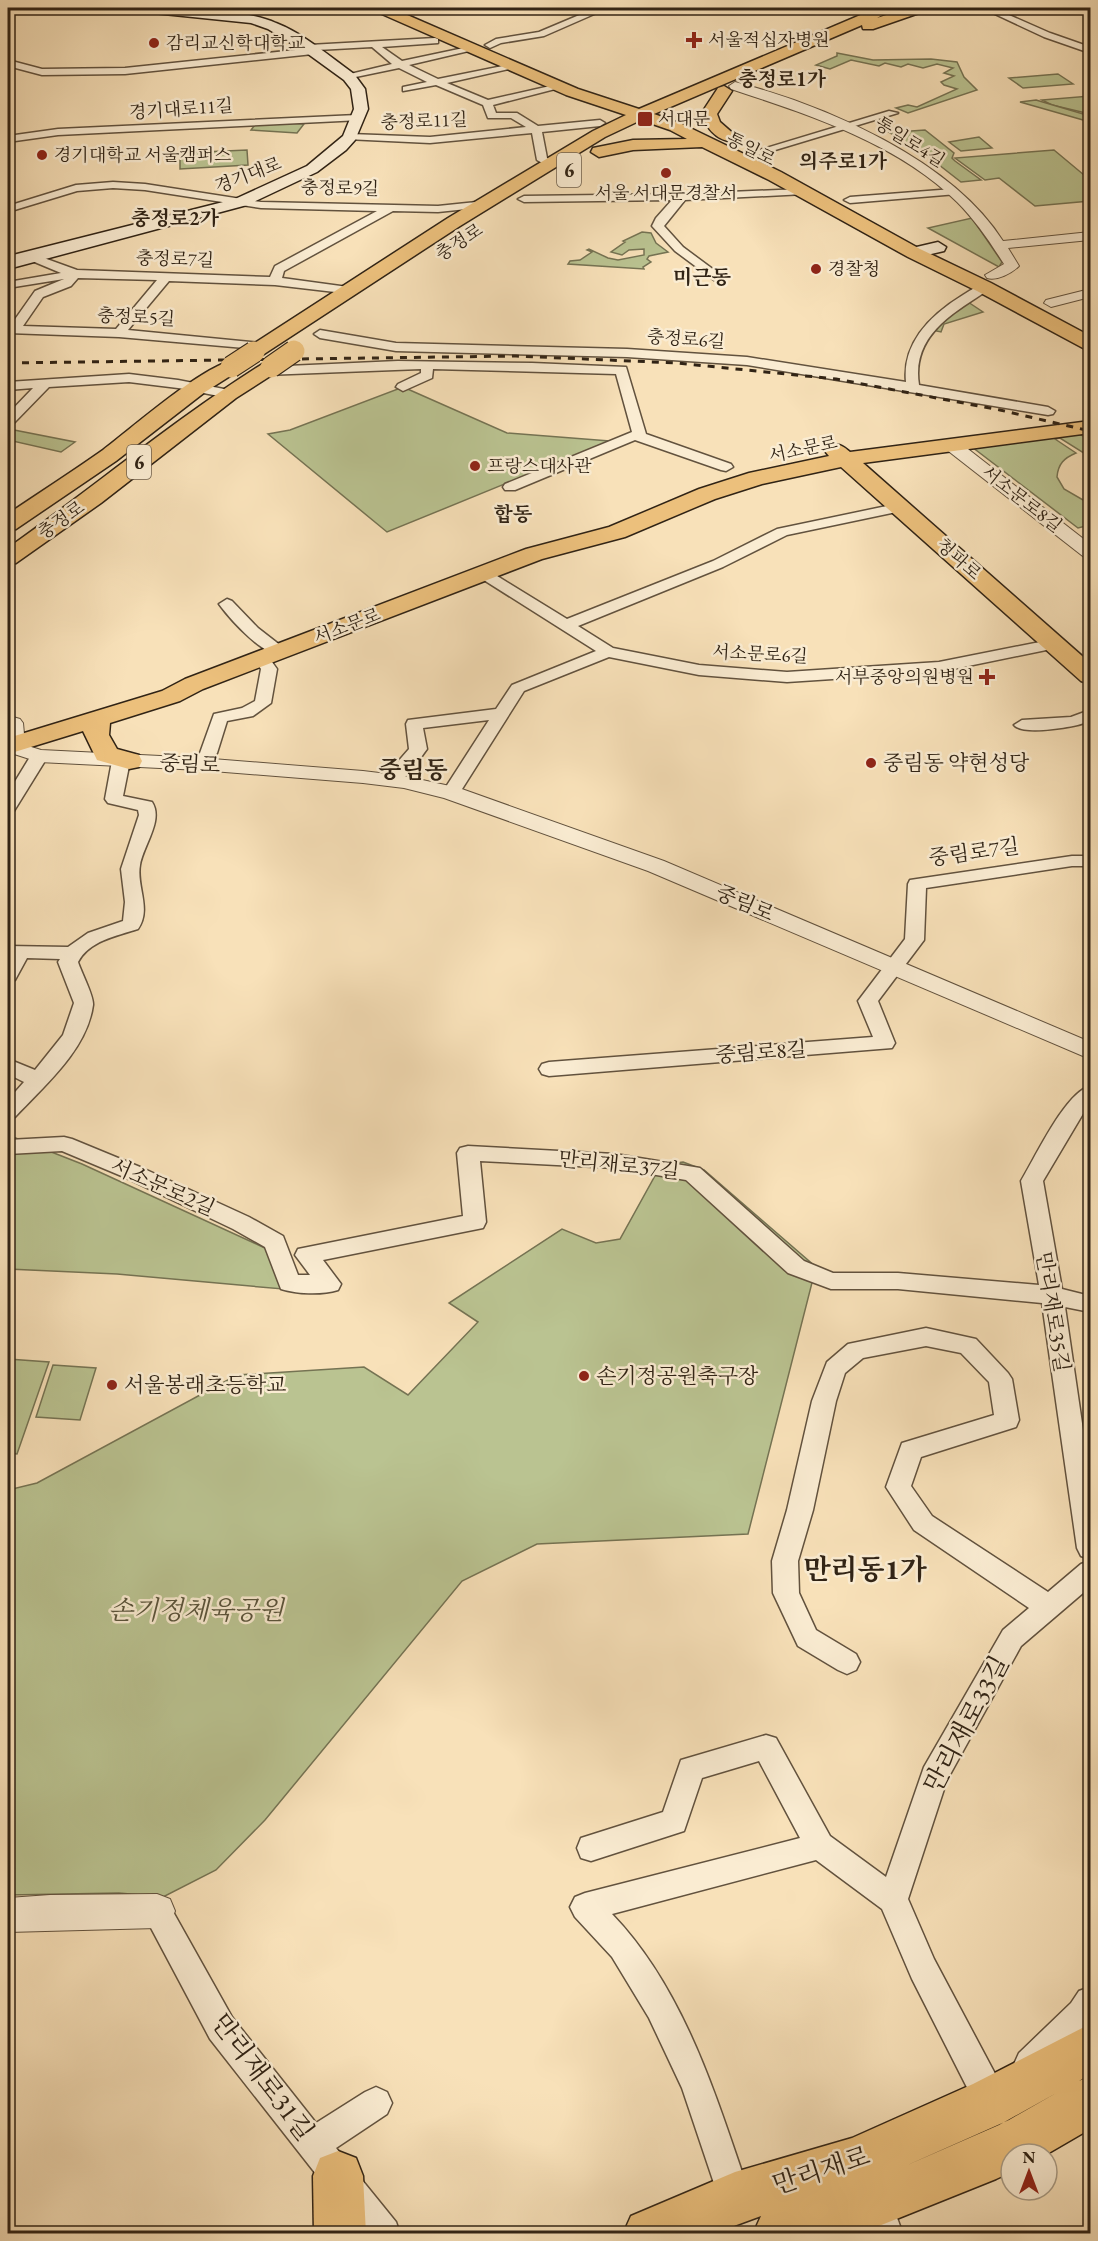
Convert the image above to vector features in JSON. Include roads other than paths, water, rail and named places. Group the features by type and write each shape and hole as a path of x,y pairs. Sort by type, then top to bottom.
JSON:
{"main road":[{"name":"경기대로","path":"8,264 29,256 241,202 312,169 341,147 350,137 361,109 361,96 349,77 311,50 297,36 253,19 144,8"},
{"name":"통일로","path":"380,8 586,98 654,111"},
{"name":"통일로","path":"397,8 654,111 724,144 801,192 914,253 1051,303 1090,325"},
{"name":"6","path":"654,111 693,90 888,8"},
{"name":"6","path":"654,111 729,89 867,27 920,8"},
{"path":"600,152 623,146 660,143 724,144 709,117 711,110 729,89"},
{"path":"604,91 621,93"},
{"path":"586,98 593,105 600,129"},
{"name":"충정로","path":"490,218 550,165 600,129 654,111"},
{"name":"충정로","path":"8,524 108,456 198,388 454,222 490,218 600,152 654,111"},
{"name":"통일로","path":"724,144 758,152 938,247 1090,344"},
{"path":"914,253 938,247"},
{"name":"충정로","path":"8,558 93,498 229,394 339,321"},
{"path":"985,419 1069,408"},
{"path":"950,424 968,426 981,431 980,437 962,445"},
{"name":"서소문로","path":"11,734 97,720 171,696 194,684 534,555 616,532 707,494 757,478 847,459 1090,427"},
{"name":"서소문로","path":"670,486 726,467 826,443 892,432"},
{"name":"청파로","path":"826,443 847,459 1090,676"},
{"name":"서소문로","path":"534,555 591,519 606,513"},
{"name":"서소문로","path":"11,734 64,714 156,685 194,684"},
{"path":"97,720 96,735 106,754 125,761"},
{"name":"만리재로","path":"649,2234 735,2198 855,2162 991,2102 1090,2048"},
{"path":"779,2234 881,2218 974,2163 1064,2118 1090,2101"},
{"path":"325,2160 340,2234"}],"street":[{"path":"187,12 208,8"},
{"path":"490,45 499,41 541,34 603,8"},
{"path":"987,8 1047,35 1090,50"},
{"path":"338,36 398,44"},
{"path":"8,63 42,72 125,71 311,50 435,41"},
{"path":"375,45 381,53 402,65 488,103 556,86"},
{"path":"349,77 470,48"},
{"path":"406,89 510,66"},
{"name":"통일로4길","path":"729,89 846,125 899,154 953,192 984,221 1012,266 988,281"},
{"name":"충정로11길","path":"488,103 498,133"},
{"path":"758,152 893,113"},
{"path":"155,114 158,128"},
{"path":"492,116 513,115 536,129 542,160 550,165"},
{"name":"경기대로11길","path":"8,139 58,132 158,128 246,121 357,118"},
{"name":"충정로11길","path":"350,137 417,140 536,129 600,129"},
{"name":"충정로9길","path":"8,209 76,188 113,185 156,188 241,202 438,210 490,218"},
{"name":"통일로","path":"524,199 682,197 801,192"},
{"path":"850,200 953,192"},
{"path":"682,197 660,220 658,226 679,249 714,276"},
{"path":"277,275 391,207"},
{"path":"438,210 454,222"},
{"path":"1001,245 1090,236"},
{"name":"충정로7길","path":"29,256 75,274 166,277 277,275 348,291"},
{"path":"8,285 75,274"},
{"path":"11,330 39,294 67,283 75,274"},
{"path":"119,333 166,277"},
{"path":"913,387 910,375 924,333 945,311 965,301 988,281"},
{"path":"1051,303 1090,293"},
{"name":"충정로5길","path":"11,330 119,333 258,349"},
{"name":"충정로6길","path":"320,334 396,347 627,353 747,361 1048,411"},
{"path":"403,387 427,375 427,366"},
{"path":"268,369 427,366 531,370 621,370 640,436"},
{"path":"8,386 129,378 229,394"},
{"path":"8,421 46,383"},
{"path":"510,487 635,435 726,467"},
{"name":"서소문로8길","path":"962,445 994,476 1090,553"},
{"path":"567,625 718,564 782,532 901,507"},
{"name":"서소문로6길","path":"484,574 608,652 699,670 787,677 872,674 939,667 1054,644"},
{"path":"201,764 208,753 220,718 247,712 263,703 269,669 270,655 227,604"},
{"path":"451,794 518,688 608,652"},
{"path":"391,780 418,749 414,724 503,714"},
{"path":"1022,725 1074,722 1090,715"},
{"name":"중림로","path":"11,734 21,752 39,756 201,764 391,780 451,794 656,866 893,965 1090,1051"},
{"path":"8,807 39,756"},
{"path":"8,1112 53,1064 73,1036 84,1003 68,962 72,953 84,942 131,925 135,916 134,890 130,871 148,815 146,806 114,799 125,761"},
{"name":"중림로7길","path":"893,965 914,940 917,884 1072,861 1090,861"},
{"path":"8,976 14,952 72,953"},
{"name":"중림로8길","path":"549,1069 885,1043 868,1001 893,965"},
{"path":"8,1066 38,1080"},
{"name":"만리재로35길","path":"1090,1093 1076,1107 1032,1181 1086,1501 1090,1548"},
{"name":"서소문로2길","path":"8,1147 64,1144 132,1172 241,1223 275,1242 287,1280"},
{"name":"만리재로37길","path":"287,1280 289,1283 330,1284 306,1255 475,1222 468,1153 615,1161 692,1173 796,1267 831,1281 898,1281 1052,1295 1090,1304"},
{"path":"847,1662 807,1638 786,1593 785,1561 800,1510 824,1401 835,1368 856,1350 926,1337 968,1345 1000,1379 1007,1419 950,1440 911,1450 898,1487 923,1523 1049,1607"},
{"name":"만리재로33길","path":"893,1899 934,1776 1012,1638 1090,1572"},
{"path":"591,1848 674,1822 691,1769 766,1747 820,1846 893,1899 923,1969 991,2102"},
{"path":"735,2198 696,2084 660,2007 623,1947 585,1907 820,1846"},
{"path":"8,1916 50,1911 157,1911"},
{"name":"만리재로31길","path":"157,1911 221,2028 384,2234"},
{"name":"만리재로","path":"991,2102 1082,2014 1090,2002"},
{"path":"325,2160 376,2103"}],"railway":[{"path":"8,363 516,356 677,363 836,379 1000,410 1090,431"}],"place":[{"name":"서울적십자병원","path":"694,40"},
{"name":"감리교신학대학교","path":"154,43"},
{"name":"서대문","path":"645,119"},
{"name":"경기대학교 서울캠퍼스","path":"42,155"},
{"name":"서울 서대문경찰서","path":"666,173"},
{"name":"경찰청","path":"816,269"},
{"name":"프랑스대사관","path":"475,466"},
{"name":"서부중앙의원병원","path":"987,677"},
{"name":"중림동 약현성당","path":"871,763"},
{"name":"손기정공원축구장","path":"584,1376"},
{"name":"서울봉래초등학교","path":"112,1385"}],"district":[{"name":"충정로1가","path":"782,79"},
{"name":"의주로1가","path":"843,161"},
{"name":"충정로2가","path":"175,218"},
{"name":"미근동","path":"702,277"},
{"name":"합동","path":"513,514"},
{"name":"중림동","path":"413,770"},
{"name":"만리동1가","path":"865,1569"}],"park label":[{"name":"손기정체육공원","path":"196,1610"}]}
